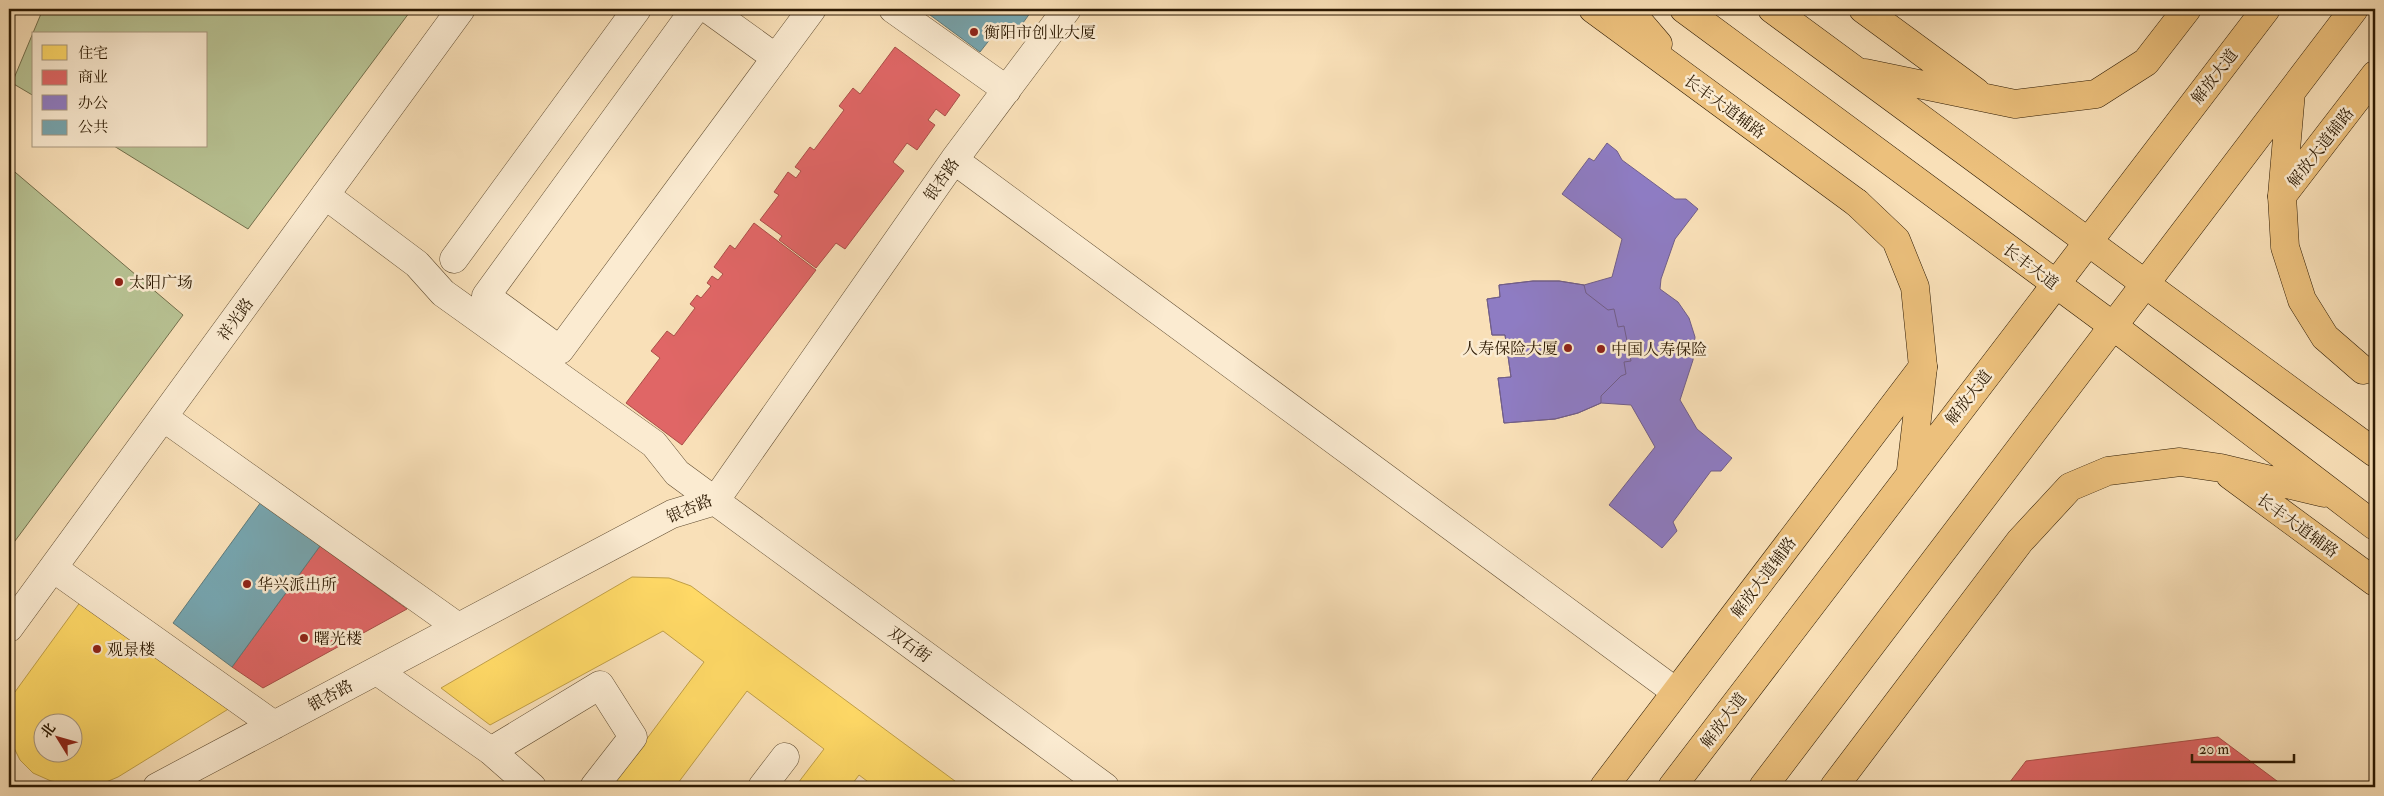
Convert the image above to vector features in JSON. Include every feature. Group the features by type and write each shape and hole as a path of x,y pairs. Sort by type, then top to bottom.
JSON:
{"main road":[{"name":"长丰大道辅路","path":"1592,9 1857,203 1896,240 1915,287 1923,367 1911,471"},
{"path":"1628,9 1683,75"},
{"name":"长丰大道","path":"1684,9 2113,326 2375,526"},
{"path":"1772,9 2375,454"},
{"path":"1863,9 1983,97"},
{"path":"1858,72 2015,104 2096,94 2146,62 2187,9"},
{"name":"解放大道","path":"1672,787 1911,471 2266,9"},
{"path":"1763,787 2354,9"},
{"name":"解放大道辅路","path":"2282,196 2375,75"},
{"path":"2291,92 2282,196 2284,247 2302,300 2325,337 2369,374"},
{"name":"解放大道辅路","path":"1604,787 1923,367"},
{"path":"1834,787 2020,541 2070,487 2108,471 2180,462 2221,468 2333,495"},
{"name":"长丰大道辅路","path":"2221,468 2375,582"}],"street":[{"name":"祥光路","path":"9,628 461,9"},
{"path":"454,259 637,9"},
{"path":"694,9 486,296 560,350 812,9"},
{"path":"708,9 776,58"},
{"path":"893,9 1007,90"},
{"name":"银杏路","path":"157,787 672,514 715,501 954,160 1067,9"},
{"path":"954,160 1676,692"},
{"name":"双石街","path":"325,195 417,264 443,293 654,444 677,473 1104,787"},
{"path":"163,417 458,627"},
{"path":"53,568 274,725"},
{"path":"377,671 491,751 532,787"},
{"path":"491,751 600,685 633,737 594,787"},
{"path":"762,787 785,757"}],"green space":[{"path":"43,9 412,9 248,229 117,148 208,148 208,32 33,32"},
{"path":"32,35 32,95 12,83"},
{"path":"9,167 183,315 9,549"}],"building: 住宅":[{"path":"632,577 669,578 691,586 963,787 875,787 859,775 850,787 795,787 824,749 747,691 675,787 611,787 704,662 663,631 490,725 441,688"},
{"name":"观景楼","path":"81,601 230,708 118,777 99,785 76,785 51,781 33,773 20,760 11,742 9,712 12,696"}],"building: 商业":[{"path":"895,47 960,95 945,116 936,109 928,120 935,125 917,150 907,143 893,162 904,171 845,249 836,243 816,268 779,240 782,236 760,220 779,195 774,192 788,172 796,178 801,171 795,167 810,147 814,150 844,110 839,106 853,88 860,94"},
{"path":"754,223 816,270 682,445 626,403 660,358 651,351 667,331 674,336 695,308 690,304 697,295 701,298 711,286 707,283 712,276 718,280 723,274 714,267 730,245 735,249"},
{"name":"曙光楼","path":"320,546 407,609 263,688 232,667"},
{"path":"2218,737 2285,787 2006,787 2026,761"}],"building: 办公":[{"name":"中国人寿保险","path":"1607,143 1617,151 1622,160 1675,199 1686,199 1698,209 1675,239 1661,279 1660,289 1678,302 1689,318 1695,337 1693,360 1680,400 1697,429 1732,458 1721,471 1711,471 1673,522 1677,531 1662,548 1609,505 1655,447 1631,405 1601,403 1578,413 1555,419 1504,423 1498,378 1511,377 1505,335 1492,335 1487,299 1500,297 1499,285 1533,281 1559,281 1584,285 1612,277 1622,239 1562,194 1589,158 1594,161"},
{"name":"人寿保险大厦","path":"1533,281 1559,281 1584,285 1586,293 1608,310 1614,309 1618,327 1624,326 1631,361 1624,362 1626,374 1621,376 1601,396 1601,403 1578,413 1555,419 1504,423 1498,378 1511,377 1505,335 1492,335 1487,299 1500,297 1499,285"}],"building: 公共":[{"name":"衡阳市创业大厦","path":"922,9 1033,9 1015,34 1006,35 998,29 980,52"},
{"name":"华兴派出所","path":"261,502 320,546 232,667 173,623"}],"place":[{"name":"衡阳市创业大厦","path":"974,32"},
{"name":"太阳广场","path":"119,282"},
{"name":"人寿保险大厦","path":"1568,348"},
{"name":"中国人寿保险","path":"1601,349"},
{"name":"华兴派出所","path":"247,584"},
{"name":"曙光楼","path":"304,638"},
{"name":"观景楼","path":"97,649"}]}
